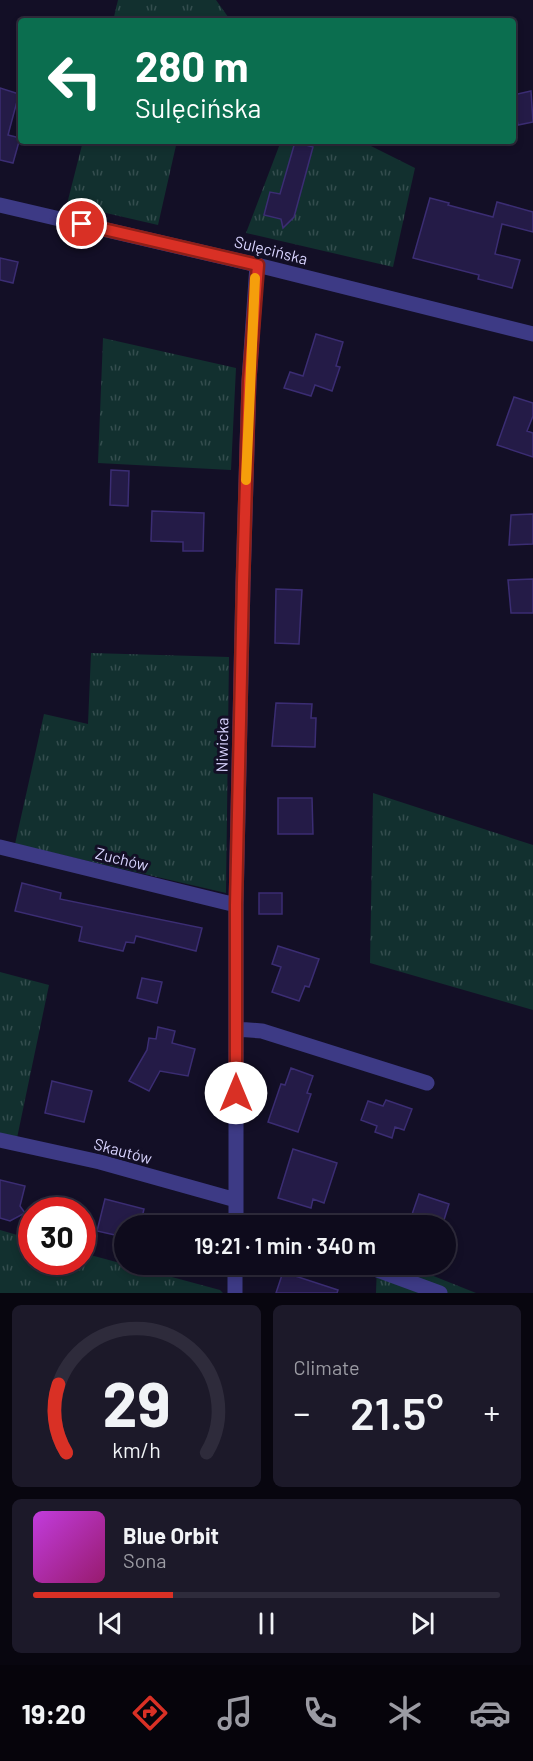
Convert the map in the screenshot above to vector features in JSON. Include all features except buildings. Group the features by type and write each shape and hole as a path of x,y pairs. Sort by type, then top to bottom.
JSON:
{"street":[{"name":"Sulęcińska","path":"0,205 258,265 533,334"},
{"name":"Niwicka","path":"236,1215 236,905 249,381 258,265"},
{"name":"Zuchów","path":"0,847 236,905"},
{"path":"236,1029 262,1031 427,1083"},
{"name":"Skautów","path":"0,1140 100,1162 236,1200"},
{"path":"235,1293 236,1275"},
{"path":"391,1275 440,1293"}],"green space":[{"path":"118,0 216,0 229,18 114,18"},
{"path":"82,144 176,144 158,225 67,204"},
{"path":"280,144 367,144 415,168 393,267 246,233"},
{"path":"103,338 236,368 231,470 98,463"},
{"path":"91,653 229,657 226,893 15,844 44,714 88,724"},
{"path":"373,793 533,845 533,1010 370,963"},
{"path":"0,972 49,985 17,1138 0,1135"},
{"path":"0,1230 18,1235 18,1275 96,1275 96,1257 114,1261 114,1275 164,1275 220,1290 223,1293 0,1293"},
{"path":"377,1275 431,1275 476,1293 376,1293"}],"slow traffic":[{"path":"246,480 255,278"}],"route":[{"path":"82,224 258,265 254,284 249,381 243,583 236,905 236,1093"}]}
